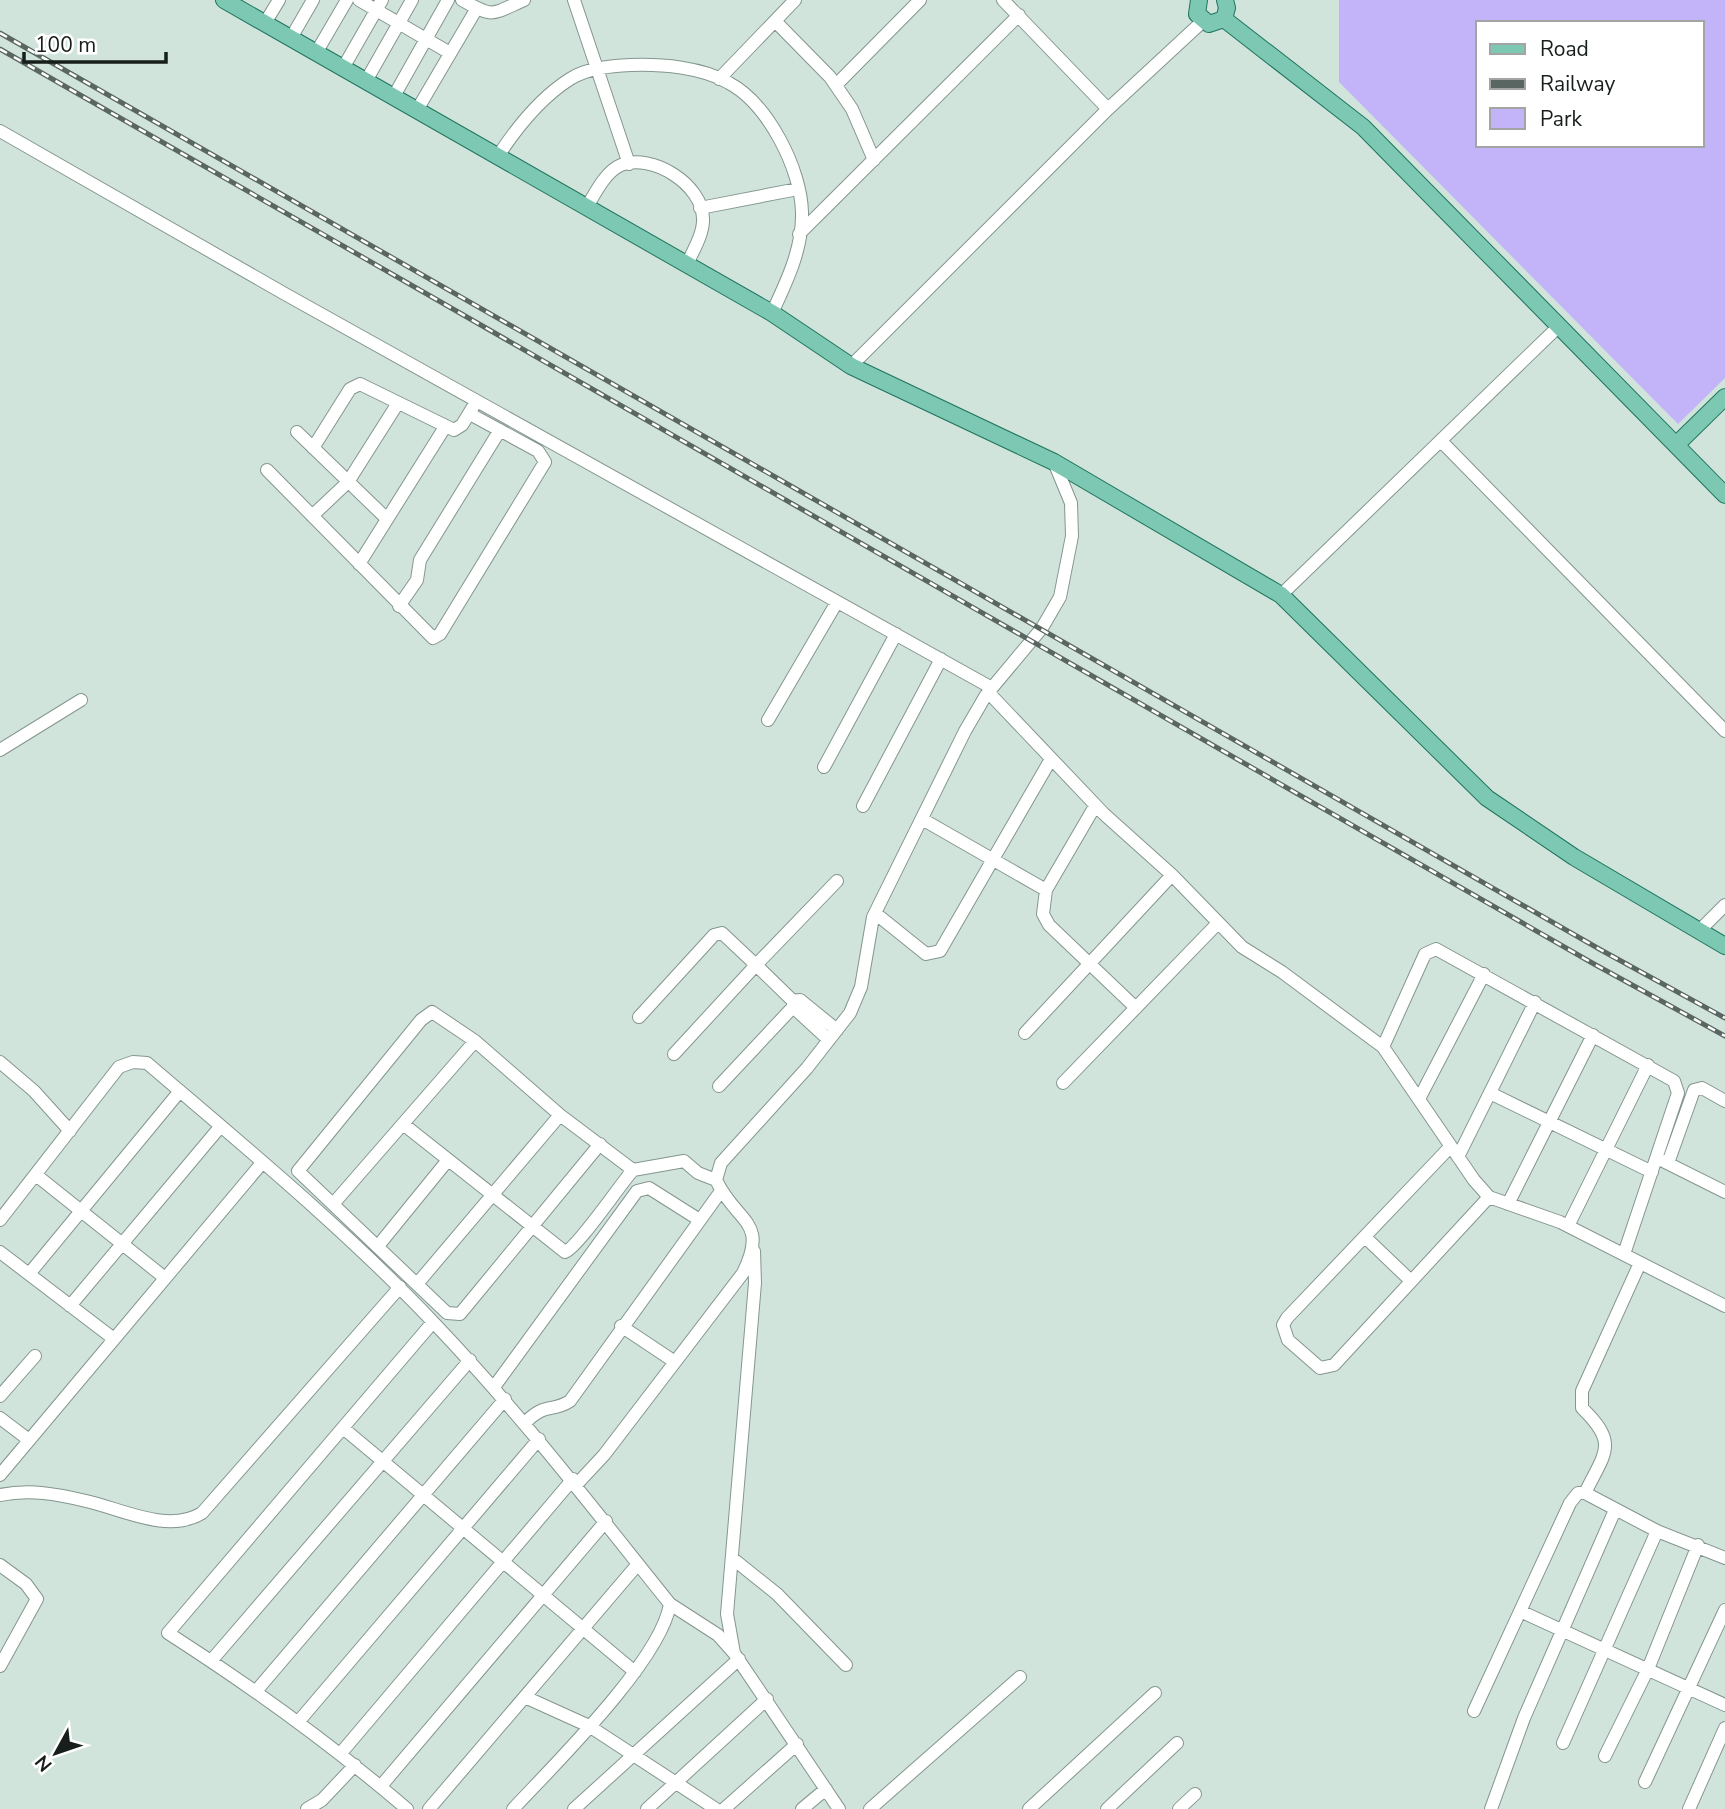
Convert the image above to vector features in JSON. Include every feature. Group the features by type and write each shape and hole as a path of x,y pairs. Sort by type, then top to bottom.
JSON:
{"main road":[{"path":"224,0 244,5 265,23 290,38 772,313 851,366 1054,462 1281,595 1487,798 1574,858 1725,946"},
{"path":"1196,1 1197,14 1203,21 1215,24 1224,19 1227,8 1224,0"},
{"path":"1224,19 1363,127 1723,490"},
{"path":"1676,445 1725,397"}],"street":[{"path":"265,23 279,0"},
{"path":"290,38 313,0"},
{"path":"316,53 347,0"},
{"path":"359,0 379,5 399,23 450,53"},
{"path":"366,81 412,0"},
{"path":"394,96 448,0"},
{"path":"462,0 475,4 492,15 524,0"},
{"path":"574,0 629,164"},
{"path":"719,79 795,0"},
{"path":"836,85 920,0"},
{"path":"1003,0 1108,110"},
{"path":"417,110 475,4"},
{"path":"343,68 379,5"},
{"path":"799,234 1019,15"},
{"path":"775,21 836,85 852,109 874,160"},
{"path":"851,366 1108,110 1203,21"},
{"path":"498,156 513,133 538,106 571,78 596,69 653,64 730,83 764,114 794,164 802,213 795,264 772,313"},
{"path":"0,131 941,659 990,690 1096,806 1172,875 1249,954 1282,971 1383,1047 1489,1197 1568,1226 1724,1303"},
{"path":"587,207 609,176 621,165 645,162 674,175 695,194 704,218 687,264"},
{"path":"700,208 798,189"},
{"path":"1281,595 1559,326"},
{"path":"313,448 354,386 365,385 445,427 459,428 477,401"},
{"path":"312,516 348,482 398,403"},
{"path":"267,470 429,637 440,634 544,467 543,456 538,451 470,414"},
{"path":"359,564 445,427"},
{"path":"399,606 417,580 420,560 500,430"},
{"path":"297,432 387,519"},
{"path":"1441,441 1725,731"},
{"path":"525,1423 546,1406 562,1406 570,1401 719,1186 721,1163 850,1013 862,987 875,913 965,731 990,690 1042,628 1060,597 1067,573 1071,503 1054,462"},
{"path":"768,720 837,601"},
{"path":"824,767 895,634"},
{"path":"863,806 941,659"},
{"path":"0,750 81,700"},
{"path":"875,913 926,954 933,955 946,946 1051,759"},
{"path":"1096,806 1045,890 1043,907 1046,921 1136,1008"},
{"path":"922,819 1045,890"},
{"path":"1025,1033 1172,875"},
{"path":"674,1054 837,881"},
{"path":"1699,931 1725,905"},
{"path":"1063,1083 1218,923"},
{"path":"639,1017 719,933 756,965 793,1004"},
{"path":"1383,1047 1425,954 1430,949 1442,951 1674,1081 1678,1093 1662,1161"},
{"path":"1419,1099 1483,974"},
{"path":"719,1086 793,1004 800,1000 833,1035"},
{"path":"1489,1197 1334,1365 1320,1368 1288,1340 1283,1325 1287,1318 1455,1151 1490,1093 1535,1002"},
{"path":"600,1144 460,1314 447,1313 334,1203 299,1174 299,1166 428,1013 436,1013 475,1041 560,1115 600,1144 633,1170"},
{"path":"1508,1204 1594,1035"},
{"path":"334,1203 475,1041"},
{"path":"0,1062 34,1090 70,1131"},
{"path":"0,1220 119,1067 133,1062 147,1063 400,1287 470,1360 575,1482 670,1604 718,1635 736,1656 839,1809"},
{"path":"1568,1226 1648,1065"},
{"path":"1624,1255 1652,1172 1662,1161 1694,1090 1702,1088 1725,1101"},
{"path":"29,1275 180,1091"},
{"path":"1490,1093 1652,1172"},
{"path":"417,1284 560,1115"},
{"path":"403,1124 560,1250 571,1250 633,1170 684,1161 719,1186 755,1233 755,1283 727,1614 736,1656"},
{"path":"70,1306 124,1245 220,1127"},
{"path":"378,1246 448,1160"},
{"path":"1662,1161 1725,1192"},
{"path":"0,1475 262,1163"},
{"path":"36,1175 165,1278"},
{"path":"494,1387 637,1191 649,1188 698,1219"},
{"path":"1366,1237 1411,1281"},
{"path":"341,1753 502,1563 575,1482 604,1455 743,1273 754,1251"},
{"path":"0,1252 114,1339"},
{"path":"1585,1493 1604,1454 1606,1439 1601,1427 1582,1408 1582,1391 1640,1263"},
{"path":"0,1495 34,1491 83,1500 143,1518 190,1520 202,1513 400,1287"},
{"path":"407,1809 299,1721 257,1690 169,1633 433,1322"},
{"path":"621,1326 675,1362"},
{"path":"0,1396 35,1356"},
{"path":"211,1661 470,1360"},
{"path":"257,1690 505,1399"},
{"path":"0,1418 29,1440"},
{"path":"343,1427 635,1672"},
{"path":"299,1721 538,1439"},
{"path":"1474,1711 1570,1503 1578,1493 1585,1493 1657,1531 1698,1545 1725,1558"},
{"path":"1491,1809 1514,1741 1615,1510"},
{"path":"381,1786 606,1521"},
{"path":"1563,1743 1657,1531"},
{"path":"1605,1756 1648,1670 1698,1545"},
{"path":"732,1558 777,1594 845,1665"},
{"path":"429,1809 638,1564"},
{"path":"0,1565 26,1584 37,1599 0,1667"},
{"path":"513,1809 589,1727 635,1672 668,1618 670,1604"},
{"path":"1645,1782 1725,1610"},
{"path":"1520,1611 1725,1705"},
{"path":"574,1809 736,1656"},
{"path":"870,1809 1020,1677"},
{"path":"1029,1809 1155,1693"},
{"path":"525,1697 589,1727 716,1809"},
{"path":"647,1809 767,1699"},
{"path":"1689,1809 1725,1728"},
{"path":"1107,1809 1177,1743"},
{"path":"724,1809 797,1744"},
{"path":"307,1809 322,1800 355,1765"},
{"path":"802,1809 826,1788"},
{"path":"1179,1809 1195,1794"}],"green space":[{"path":"1339,0 1725,0 1725,378 1678,424 1339,82"}],"railway":[{"path":"0,33 1601,950 1725,1018"},
{"path":"0,49 1594,964 1725,1036"}]}
